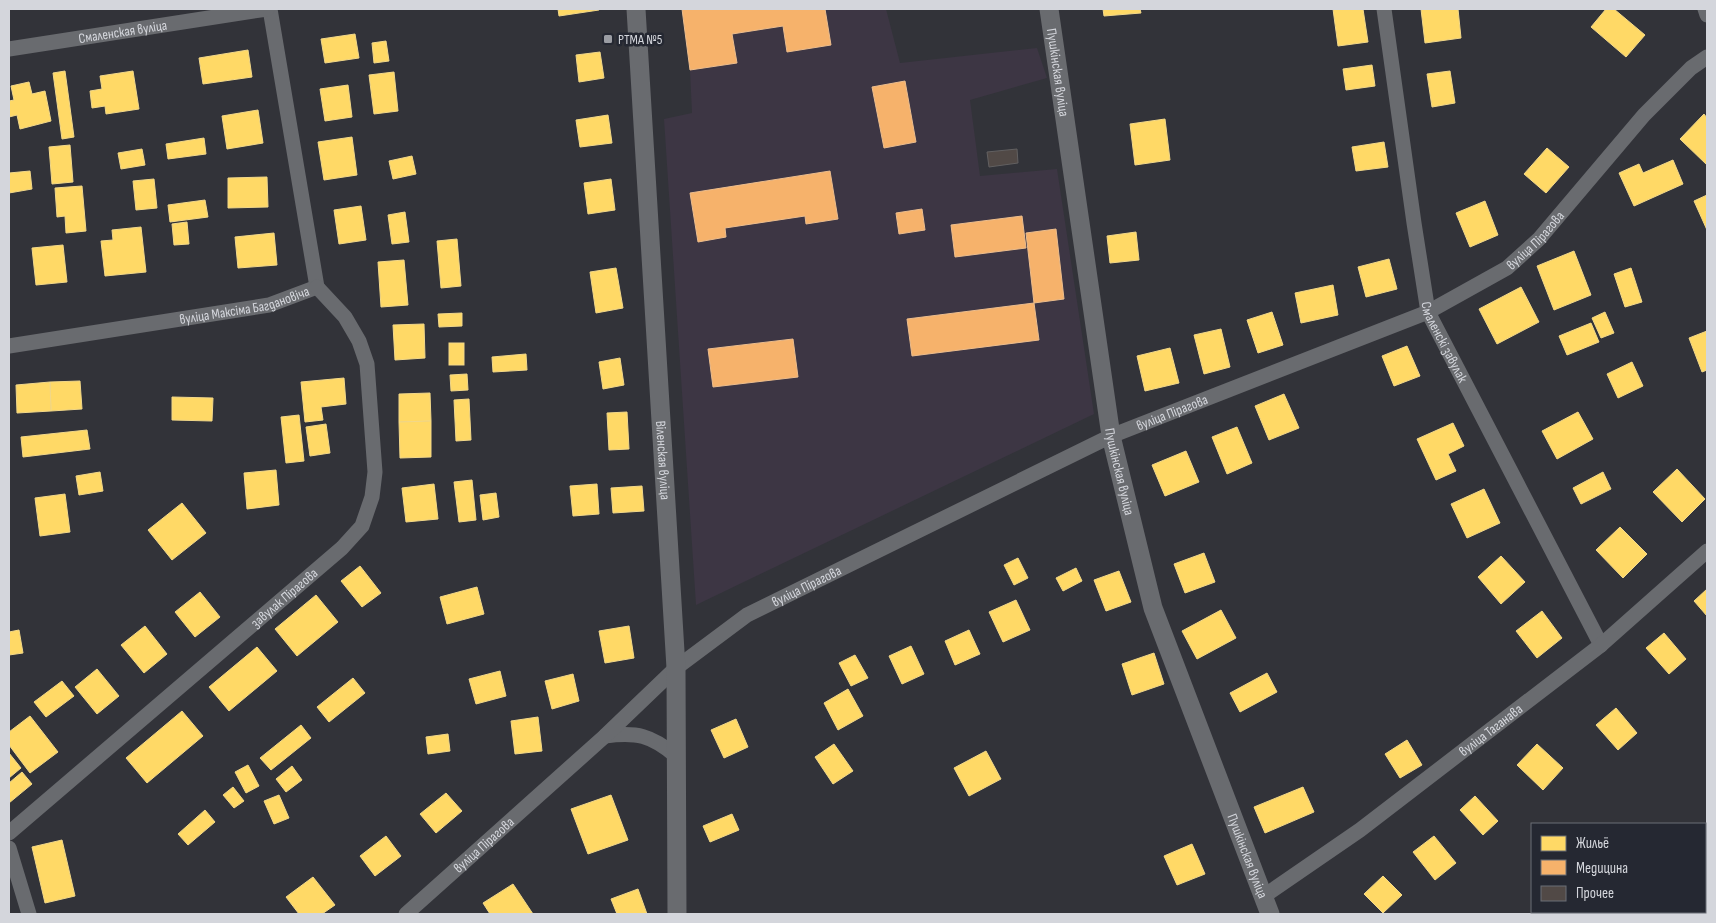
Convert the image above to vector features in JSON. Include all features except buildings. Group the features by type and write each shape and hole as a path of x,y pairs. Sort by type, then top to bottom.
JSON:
{"street":[{"name":"Смаленская вуліца","path":"9,49 268,9"},
{"name":"вуліца Максіма Багдановіча","path":"9,346 269,305 317,287 268,9"},
{"name":"Віленская вуліца","path":"636,9 676,668 677,914"},
{"name":"Пушкінская вуліца","path":"1049,9 1111,436 1153,608 1270,914"},
{"name":"Смаленскі завулак","path":"1384,9 1428,312 1601,645"},
{"path":"1705,9 1707,15"},
{"name":"вуліца Пірагова","path":"406,914 605,736 676,668 747,615 1111,436 1428,312 1507,268 1539,239 1644,115 1692,68 1707,57"},
{"name":"завулак Пірагова","path":"9,833 342,548 362,526 372,497 375,472 367,364 359,340 345,317 317,287"},
{"name":"вуліца Таганава","path":"1264,896 1360,830 1601,645 1707,551"},
{"path":"605,736 628,733 647,738 663,745 676,756"},
{"path":"9,848 29,914"}],"shaded area":[{"path":"682,9 886,9 900,63 1037,48 1047,78 970,100 980,176 1057,169 1094,414 696,605 664,119 692,113 690,70"}],"place":[{"name":"РТМА №5","path":"608,39"}]}
